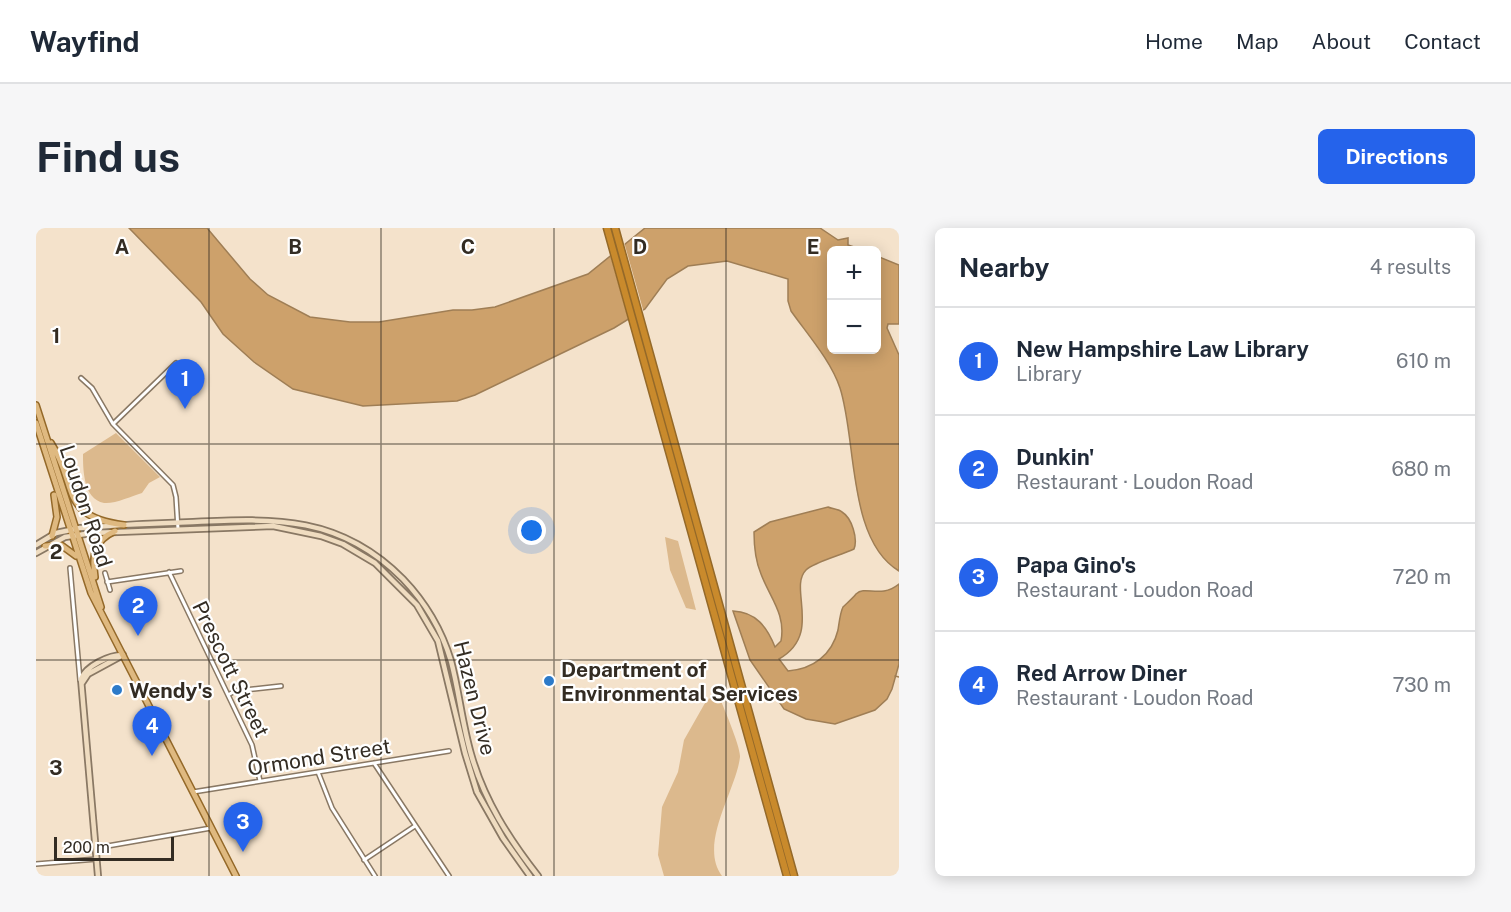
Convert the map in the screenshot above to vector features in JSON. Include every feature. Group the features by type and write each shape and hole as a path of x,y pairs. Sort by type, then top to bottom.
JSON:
{"highway":[{"path":"607,228 640,331 794,876"},
{"path":"615,228 640,331 787,876"}],"main road":[{"name":"Loudon Road","path":"36,405 91,593 236,876"},
{"name":"Loudon Road","path":"36,423 96,588 104,617"},
{"path":"46,436 56,452 76,504 95,519 124,525"},
{"path":"45,453 46,467 57,509 52,536"},
{"path":"96,588 93,561 95,548 103,537 115,531"},
{"path":"45,546 61,545 71,550 79,558"}],"street":[{"path":"113,424 176,363"},
{"path":"81,378 92,388 113,424 173,485 178,529"},
{"name":"Hazen Drive","path":"74,532 124,525 177,522 265,519 300,523 320,528 357,543 395,571 417,595 444,639 478,775 489,802 511,839 538,876"},
{"name":"Hazen Drive","path":"74,532 273,526 305,531 360,553 400,585 417,605 438,641 465,753 477,792 503,838 530,876"},
{"path":"36,545 52,536 74,532"},
{"path":"36,553 74,532"},
{"path":"70,568 98,876"},
{"path":"107,582 181,571"},
{"name":"Prescott Street","path":"169,572 252,745 260,781"},
{"path":"105,573 110,590"},
{"path":"81,685 81,677 87,670 115,655 123,655"},
{"path":"228,695 235,691 281,686"},
{"name":"Ormond Street","path":"193,792 449,751"},
{"path":"374,763 449,876"},
{"path":"318,772 332,808 375,876"},
{"path":"364,860 415,826"},
{"path":"96,848 212,828"},
{"path":"36,864 97,860"}],"shaded area":[{"path":"129,228 207,228 250,279 268,295 310,317 350,322 379,322 453,310 495,307 588,274 645,228 820,228 838,240 848,238 848,245 851,246 827,246 827,354 881,354 881,258 899,265 899,324 888,324 887,328 899,355 899,571 882,556 870,537 856,487 840,388 825,358 791,311 788,301 788,279 727,261 688,266 667,279 645,309 614,328 475,395 457,401 363,406 293,389 254,362 223,334 201,302"},
{"path":"116,433 160,477 149,483 142,493 104,503 92,496 88,490 84,475 83,454"},
{"path":"828,507 841,511 849,519 855,545 854,549 810,567 801,578 802,625 799,637 792,649 779,659 788,671 813,664 826,653 835,639 843,607 856,594 864,591 886,591 899,584 899,664 892,689 887,699 875,710 835,724 806,719 784,709 750,660 733,611 748,614 760,622 775,647 781,641 779,614 757,564 754,532 770,522"},
{"path":"665,537 678,541 696,610 686,608 670,570"},
{"path":"717,691 740,752 737,771 716,833 714,849 716,863 722,876 664,876 658,855 662,807 678,772 684,740 705,703"}],"pier":[{"path":"624,242 644,313 629,322 610,254"}],"waterway":[{"path":"895,676 899,677"}],"place":[{"name":"New Hampshire Law Library","path":"185,409"},
{"name":"Dunkin'","path":"138,636"},
{"name":"Department of Environmental Services","path":"549,681"},
{"name":"Wendy's","path":"117,690"},
{"name":"Red Arrow Diner","path":"152,756"},
{"name":"Papa Gino's","path":"243,852"}]}
